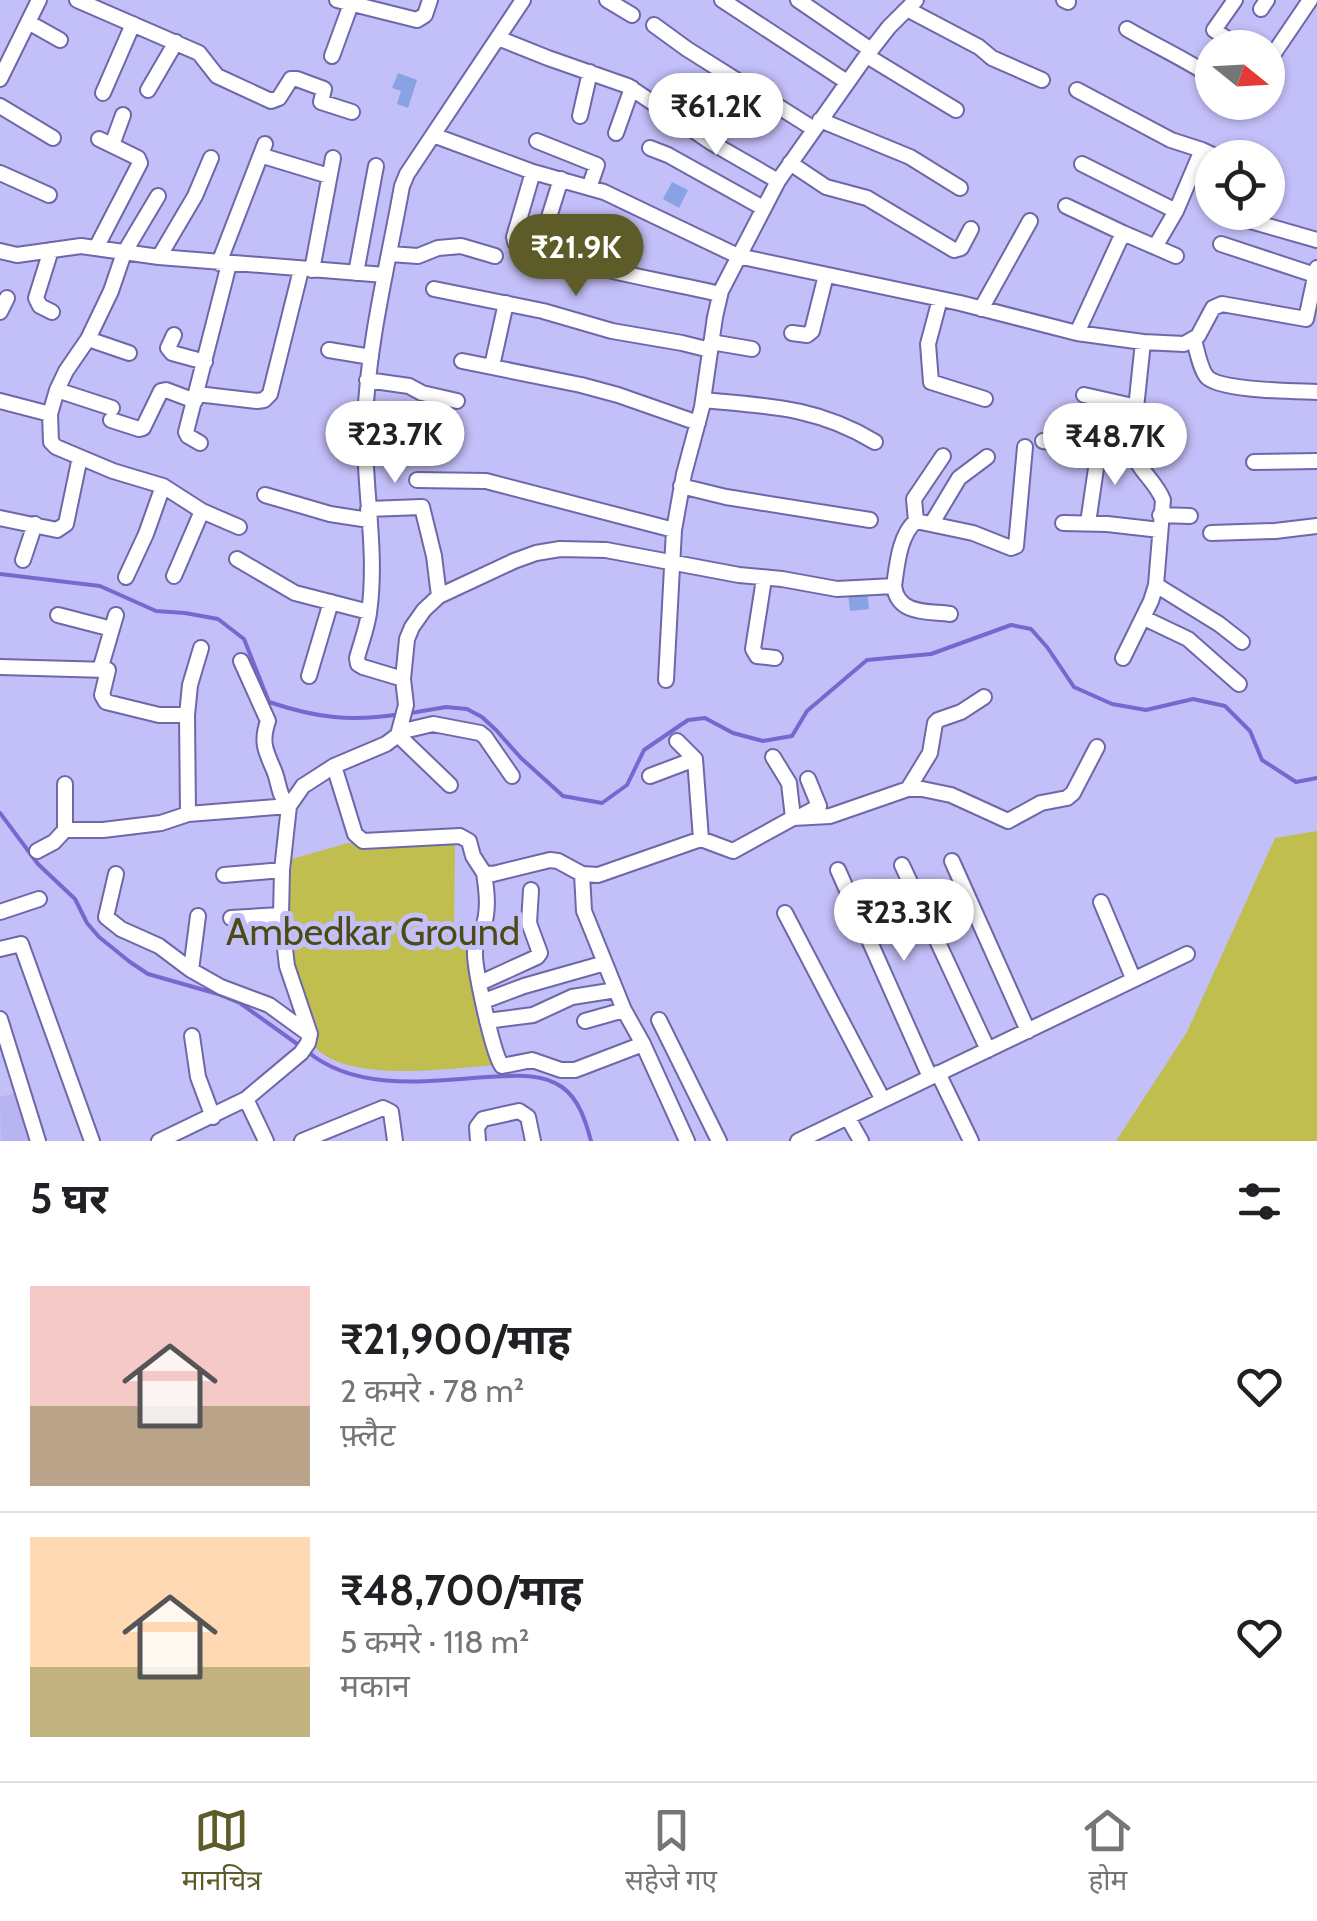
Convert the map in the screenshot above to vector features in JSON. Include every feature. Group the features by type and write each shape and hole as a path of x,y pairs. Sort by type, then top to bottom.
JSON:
{"street":[{"path":"0,79 6,52 39,0"},
{"path":"77,0 176,42 203,56 218,76 271,100 297,78 324,89 321,102 352,112"},
{"path":"332,56 344,2 417,20 425,14 430,0"},
{"path":"403,678 358,664 369,612 372,564 365,426 367,380 402,186 522,0"},
{"path":"606,0 632,14"},
{"path":"722,0 847,82"},
{"path":"798,0 956,110"},
{"path":"1214,30 1235,0"},
{"path":"1285,38 1311,2"},
{"path":"666,680 674,530 703,400 720,294 778,180 847,82 911,4 1002,62 1042,80"},
{"path":"28,22 60,40"},
{"path":"103,93 133,24"},
{"path":"654,25 687,49 817,124 910,158 960,188"},
{"path":"1127,30 1195,66"},
{"path":"498,38 632,88 712,143 778,180"},
{"path":"148,90 176,42"},
{"path":"580,116 590,72"},
{"path":"616,133 632,88"},
{"path":"1078,90 1171,140 1195,148"},
{"path":"0,106 53,138"},
{"path":"96,248 140,163 138,158 105,142 123,115"},
{"path":"432,135 534,172 604,192 738,256 1077,333 1184,344 1194,340 1212,308 1222,304 1311,319 1316,271 1221,244"},
{"path":"538,141 597,165 590,188"},
{"path":"650,148 763,208"},
{"path":"200,442 186,432 236,215 264,150 329,176"},
{"path":"159,258 195,196 211,158"},
{"path":"57,390 139,429 161,391 196,398 264,400 270,394 307,270 333,158"},
{"path":"790,164 826,187 868,198 954,250 962,248 972,229"},
{"path":"1082,164 1176,211"},
{"path":"356,274 376,166"},
{"path":"1155,246 1176,211 1195,166"},
{"path":"534,172 514,237 519,245 654,281 720,294"},
{"path":"0,173 49,195"},
{"path":"538,252 560,180"},
{"path":"158,196 124,253 112,290 88,339 57,390 50,414 52,442 113,471 163,486 202,511 239,528"},
{"path":"1066,206 1176,256"},
{"path":"982,309 1030,221"},
{"path":"1282,230 1317,240"},
{"path":"1077,333 1124,232"},
{"path":"0,251 17,255 81,246 159,258 386,276"},
{"path":"390,254 418,256 461,246 495,256"},
{"path":"51,250 36,298 40,306 52,312"},
{"path":"792,333 807,335 812,331 826,275"},
{"path":"434,289 612,331 752,349"},
{"path":"940,299 928,344 931,382 986,399"},
{"path":"492,366 506,303"},
{"path":"174,335 168,348 172,353 204,362"},
{"path":"88,339 129,352"},
{"path":"1194,340 1204,373 1215,382 1262,390 1317,392"},
{"path":"1133,458 1143,342"},
{"path":"329,350 371,358"},
{"path":"462,361 618,395 698,422"},
{"path":"367,380 409,386 457,401"},
{"path":"1084,395 1137,407"},
{"path":"703,400 772,406 810,414 838,422 875,442"},
{"path":"0,401 50,414"},
{"path":"1044,441 1098,448 1133,458 1162,494 1156,586 1123,658"},
{"path":"950,614 909,609 899,602 894,586 898,558 909,527 924,522 973,533 1014,548 1026,446"},
{"path":"1088,523 1098,448"},
{"path":"924,522 914,499 943,456"},
{"path":"924,522 960,478 987,456"},
{"path":"0,518 57,530 66,524 80,457"},
{"path":"1254,462 1317,461"},
{"path":"417,480 486,481 674,530"},
{"path":"126,577 163,486"},
{"path":"681,486 870,520"},
{"path":"265,495 330,514 368,515 422,507 439,596"},
{"path":"174,576 202,511"},
{"path":"1063,523 1160,523 1190,516"},
{"path":"23,560 35,524"},
{"path":"1210,533 1317,526"},
{"path":"306,1043 287,966 281,916 289,806 303,786 334,766 386,744 399,731 405,710 407,639 412,626 439,596 514,561 560,549 606,550 838,589 894,586"},
{"path":"236,560 295,594 369,612"},
{"path":"764,578 753,649 757,656 775,658"},
{"path":"1156,586 1242,642"},
{"path":"309,676 331,602"},
{"path":"58,614 114,622 100,670"},
{"path":"1144,618 1188,639 1239,684"},
{"path":"188,814 187,716 190,685 201,648"},
{"path":"241,661 268,720 264,732 265,757 274,769 280,796 289,806"},
{"path":"0,668 108,670 102,695 106,702 158,715 187,716"},
{"path":"908,789 930,753 934,724 984,697"},
{"path":"399,731 433,724 480,733 512,776"},
{"path":"399,731 450,786"},
{"path":"678,741 694,760 701,838"},
{"path":"797,817 830,816 908,789 922,789 951,795 1008,821 1042,802 1068,798 1097,747"},
{"path":"773,757 792,792 797,817"},
{"path":"650,776 694,760"},
{"path":"334,766 358,839 368,842 460,836 469,840 484,874 488,900 475,949 498,1063 502,1066 532,1060 561,1070 575,1070 643,1044"},
{"path":"484,874 550,860 558,860 582,874 598,874 701,838 733,851 819,806 808,779"},
{"path":"36,851 54,842 65,830 65,784"},
{"path":"65,830 103,830 188,814 289,806"},
{"path":"952,861 1028,1031"},
{"path":"902,865 988,1050"},
{"path":"224,875 282,870"},
{"path":"838,870 934,1075 971,1141"},
{"path":"116,874 106,917 121,929 159,946 221,988 268,1004 306,1043"},
{"path":"582,874 584,912 624,1010 686,1141"},
{"path":"480,983 540,953 529,923 531,890"},
{"path":"0,912 39,899"},
{"path":"1101,902 1133,978"},
{"path":"785,913 883,1100"},
{"path":"191,970 198,916"},
{"path":"231,918 281,916"},
{"path":"0,948 21,944 92,1141"},
{"path":"798,1141 1187,954"},
{"path":"484,1000 605,963"},
{"path":"488,1020 534,1015 572,997 616,990"},
{"path":"585,1021 624,1010"},
{"path":"0,1018 38,1141"},
{"path":"659,1020 719,1141"},
{"path":"192,1036 198,1077 212,1117"},
{"path":"159,1141 246,1099 306,1043"},
{"path":"246,1099 260,1138"},
{"path":"302,1141 382,1108 394,1116 395,1141"},
{"path":"478,1141 477,1127 483,1119 519,1111 528,1116 533,1141"},
{"path":"848,1118 861,1141"}],"shaded area":[{"path":"18,1092 35,1141 1,1141 0,1097"}],"green space":[{"path":"1317,831 1317,1141 1116,1141 1187,1032 1275,838"},
{"name":"Ambedkar Ground","path":"348,843 455,845 454,937 470,946 474,990 493,1065 426,1071 374,1070 350,1066 315,1047 319,1031 294,965 289,908 292,859"}],"building":[{"path":"398,73 417,80 408,108 397,104 401,91 392,88"},
{"path":"672,182 688,190 679,208 663,199"},
{"path":"867,590 869,609 850,611 848,592"}],"waterway":[{"path":"0,574 100,586 156,611 218,619 244,639 269,702 334,717 401,714"},
{"path":"411,713 446,707 467,709 482,717 563,796 602,803 627,785 644,750 688,720 705,718 733,733 763,741 792,736 807,711 867,660 931,654 1011,625 1031,629 1074,687 1112,704 1146,710 1193,699 1225,706 1250,731 1262,760 1296,782 1317,778"},
{"path":"0,813 38,864 75,899 99,937 130,962 148,974 240,1003 300,1046"},
{"path":"308,1052 327,1065 371,1079 545,1079 573,1098 591,1141"}]}
